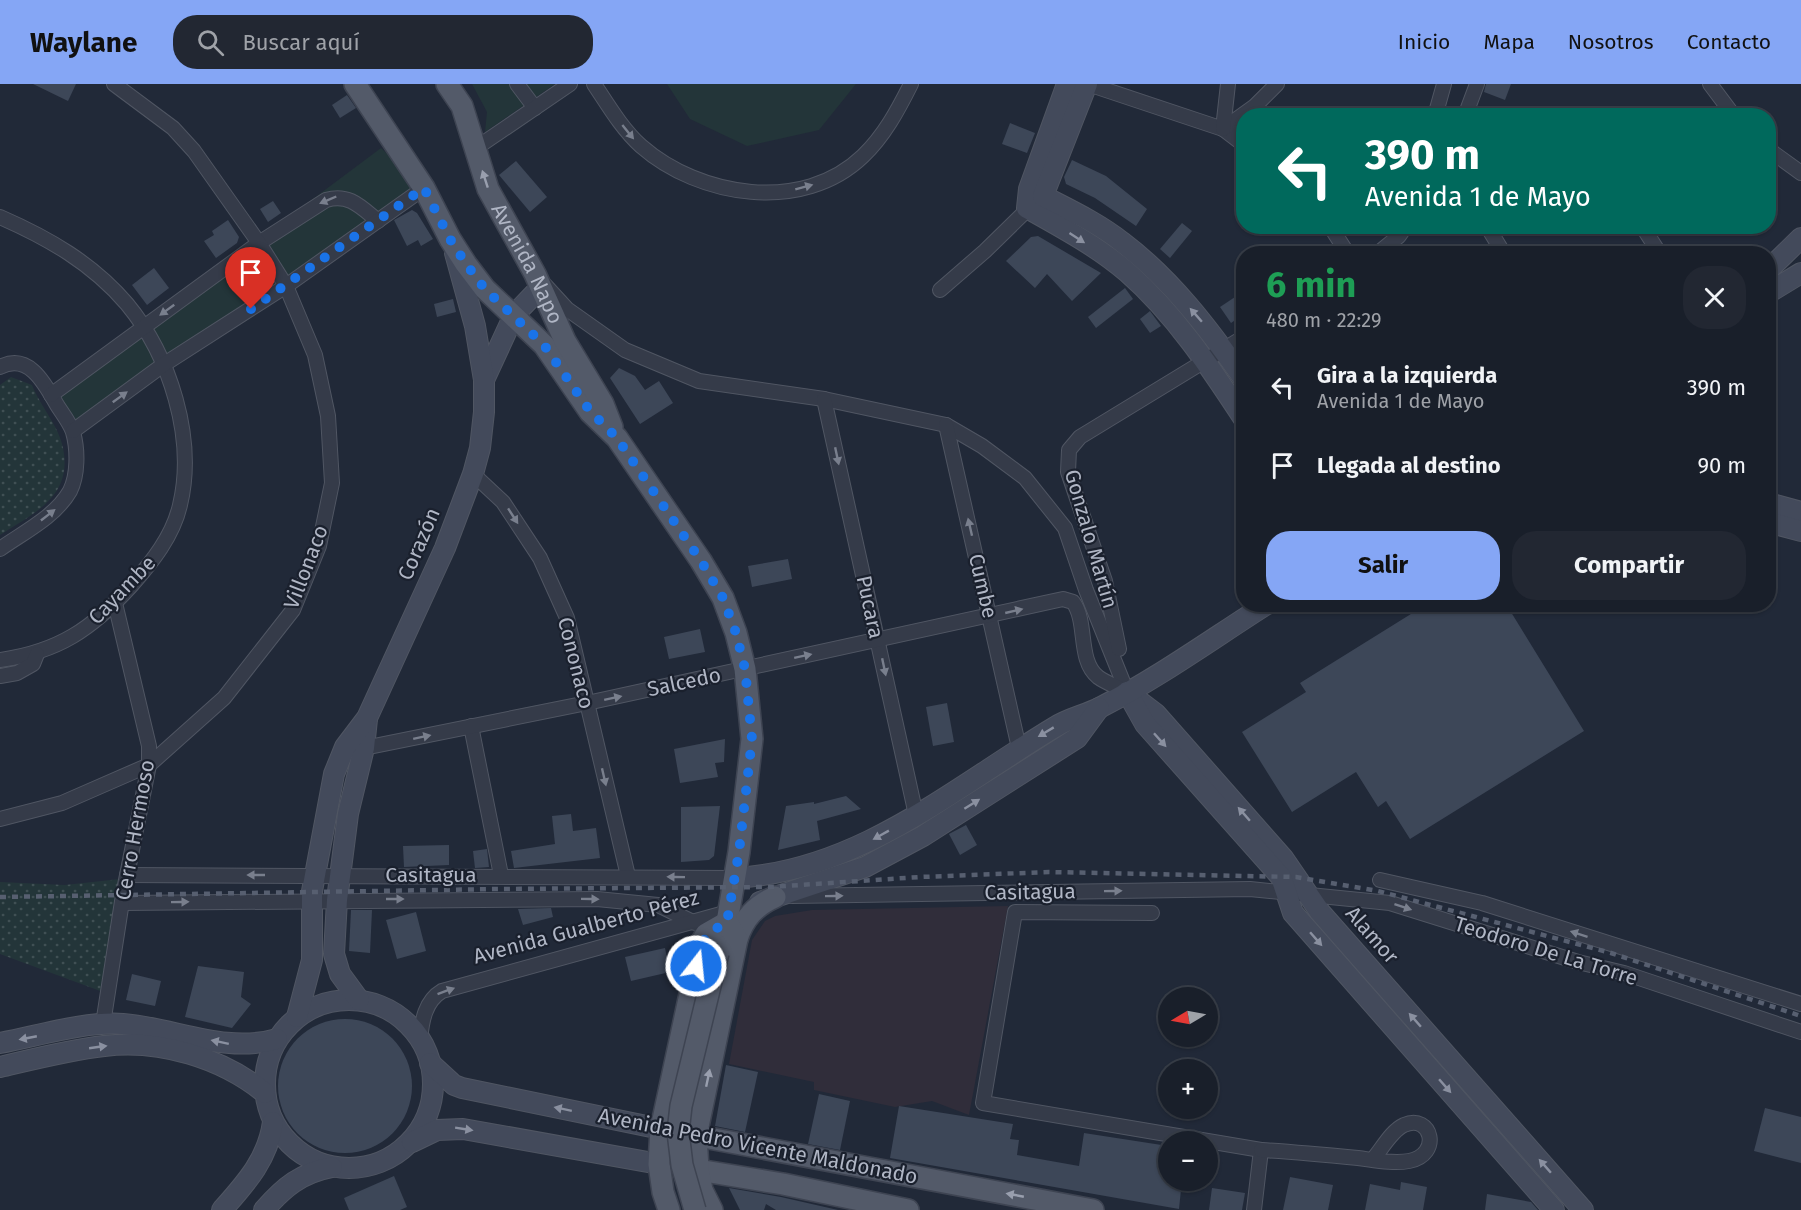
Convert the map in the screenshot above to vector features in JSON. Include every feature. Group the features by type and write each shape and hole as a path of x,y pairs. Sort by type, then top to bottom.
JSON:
{"main road":[{"name":"Avenida Napo","path":"355,84 424,188 450,239 485,289 544,345 590,411 617,438 701,561 723,598 736,633 745,669 752,739 731,924 696,1136 702,1190 712,1210"},
{"name":"Avenida Napo","path":"447,84 462,106 488,189 538,280 565,341 603,404 617,438"},
{"path":"1036,192 1066,84"},
{"path":"1088,84 1027,208 1066,230 1125,271 1206,362 1236,407"},
{"path":"1036,192 1083,216 1142,258 1171,286 1224,349 1236,367"},
{"path":"1776,262 1801,238"},
{"name":"Corazón","path":"297,1017 312,960 314,875 334,774 345,747 367,718 445,548 473,474 483,423 484,380 470,303 450,239"},
{"path":"1776,289 1801,273"},
{"name":"Corazón","path":"484,380 514,315 538,280"},
{"path":"1776,504 1801,512"},
{"path":"1776,524 1801,531"},
{"name":"Avenida Gualberto Pérez","path":"735,878 768,876 806,867 858,848 916,815 1067,719 1099,708 1254,612"},
{"path":"1127,692 1145,724 1281,877 1293,913 1554,1210"},
{"name":"Alamor","path":"1127,692 1156,714 1283,858 1320,912 1583,1210"},
{"name":"Avenida Gualberto Pérez","path":"731,924 775,897 865,867 923,836 1077,738 1099,708"},
{"name":"Corazón","path":"359,1000 334,961 337,900 348,814 364,748 367,718"},
{"path":"669,1210 663,1192 659,1164 661,1129 701,943 706,934 731,924 775,897"},
{"path":"695,1210 682,1165 678,1132 681,1106 718,953 731,924"},
{"path":"359,1000 386,1008 399,1016 420,1039 430,1063 433,1080 430,1106 420,1130 393,1156 374,1165 353,1169 332,1167 314,1161 297,1151 273,1122 264,1093 266,1064 277,1038 297,1017 326,1002 359,1000"},
{"path":"0,1043 103,1024 142,1026 243,1046 277,1038"},
{"path":"0,1067 107,1046 154,1048 203,1058 224,1066 243,1075 264,1093"},
{"name":"Avenida Pedro Vicente Maldonado","path":"430,1063 454,1085 462,1088 696,1136 1094,1210"},
{"path":"226,1209 262,1161 271,1137 273,1122"},
{"name":"Avenida Pedro Vicente Maldonado","path":"409,1143 437,1130 463,1129 698,1169 908,1210"},
{"path":"264,1210 293,1181 318,1170 332,1167"}],"street":[{"name":"Villonaco","path":"0,819 62,803 149,765 224,698 293,610 319,546 332,483 328,416 315,355 286,286 259,243 194,151 174,128 114,84"},
{"path":"517,84 535,108"},
{"path":"476,148 570,84"},
{"path":"594,84 628,133 651,153 679,172 708,184 758,193 784,192 813,184 837,174 862,157 898,110 911,84"},
{"path":"1088,84 1223,129 1236,139"},
{"path":"1223,129 1228,84"},
{"path":"1252,108 1277,84"},
{"path":"1437,108 1444,84"},
{"path":"1468,108 1477,84"},
{"path":"1710,84 1728,108"},
{"path":"1223,129 1236,120"},
{"path":"1776,155 1801,173"},
{"path":"73,431 163,365 286,286 424,188"},
{"path":"51,394 259,243 326,200 339,196 351,200 378,221"},
{"path":"940,290 985,251 1027,208"},
{"name":"Cayambe","path":"0,217 48,238 68,251 126,303 163,365 173,389 185,442 180,505 168,536 151,564 116,603 69,640 36,654 0,660"},
{"path":"1387,246 1400,234"},
{"path":"538,280 567,309 625,350 699,381 824,399 946,424 982,446 1025,478 1065,528 1086,590 1127,692"},
{"name":"Gonzalo Martín","path":"1127,692 1105,581 1068,472 1069,450 1080,437 1236,342"},
{"path":"0,367 10,363 28,366 38,373 73,431 76,465 69,492 53,512 0,549"},
{"name":"Pucara","path":"824,399 916,815"},
{"name":"Cumbe","path":"946,424 1019,748"},
{"name":"Cononaco","path":"473,474 503,501 540,558 567,618 628,876"},
{"name":"Salcedo","path":"364,748 587,703 1063,599 1073,602"},
{"name":"Alamor","path":"1073,602 1079,610 1088,663 1097,676 1127,692"},
{"name":"Cerro Hermoso","path":"103,1024 122,903 149,765 149,746 116,603"},
{"path":"0,676 17,673 33,664 36,654"},
{"path":"471,726 501,875"},
{"name":"Casitagua","path":"127,875 501,875 735,878"},
{"path":"1380,880 1482,903 1801,1004"},
{"name":"Casitagua","path":"775,897 1250,889 1285,891"},
{"name":"Teodoro De La Torre","path":"1285,891 1390,903 1578,962 1624,973 1801,1032"},
{"name":"Casitagua","path":"122,903 597,899 658,904 694,923"},
{"path":"1152,913 1015,912 983,1103 1261,1150 1373,1160"},
{"name":"Avenida Gualberto Pérez","path":"420,1039 425,1013 435,995 442,991 694,923 731,924"},
{"path":"1254,1210 1261,1150"}],"shaded area":[{"path":"472,84 555,84 485,132 487,112"},
{"path":"667,84 856,84 819,130 747,146 690,119"},
{"path":"381,148 424,188 73,431 51,395"},
{"path":"11,377 32,385 58,432 65,465 62,479 48,502 0,535 0,385"},
{"path":"120,879 103,992 0,954 0,882 65,885"},
{"path":"1008,906 969,1115 932,1101 895,1107 814,1090 814,1082 729,1064 752,940 765,921 775,916 812,910"}],"building":[{"path":"33,84 76,84 68,101"},
{"path":"1486,84 1511,84 1505,100 1484,92"},
{"path":"347,95 356,108 340,118 332,105"},
{"path":"1010,123 1035,133 1027,153 1002,144"},
{"path":"1072,160 1106,176 1147,209 1136,226 1095,198 1066,184 1064,177"},
{"path":"516,161 547,197 530,212 499,175"},
{"path":"273,201 281,213 268,222 260,209"},
{"path":"412,210 417,213 433,239 421,246 418,240 407,246 394,220"},
{"path":"228,220 239,237 237,243 216,258 204,241 214,235 212,231"},
{"path":"1182,223 1192,231 1170,258 1160,249"},
{"path":"1038,236 1101,273 1072,301 1047,274 1035,288 1006,261 1031,237"},
{"path":"154,268 169,288 147,305 132,285"},
{"path":"1125,288 1133,299 1096,328 1088,317"},
{"path":"1236,296 1236,320 1231,323 1220,307"},
{"path":"453,299 456,312 437,317 434,304"},
{"path":"1150,311 1161,326 1150,333 1140,319"},
{"path":"619,368 635,376 645,390 659,381 673,403 640,424 610,378"},
{"path":"788,559 792,579 752,587 748,566"},
{"path":"1414,612 1511,612 1584,731 1410,839 1386,801 1378,807 1356,772 1292,812 1242,732 1306,692 1300,683"},
{"path":"700,629 705,652 669,659 664,637"},
{"path":"947,703 954,742 933,746 926,707"},
{"path":"725,739 724,762 715,763 718,777 680,783 674,749"},
{"path":"846,796 861,809 817,821 820,840 778,850 786,806 814,802 814,804"},
{"path":"720,806 714,856 709,860 681,862 681,807"},
{"path":"571,814 573,831 596,828 600,858 514,868 511,851 555,844 552,816"},
{"path":"966,825 977,845 960,855 949,834"},
{"path":"449,845 449,865 404,867 403,846"},
{"path":"487,849 489,867 475,868 473,851"},
{"path":"551,908 553,917 523,925 518,909"},
{"path":"351,910 372,910 370,953 349,951"},
{"path":"416,912 426,951 397,959 386,920"},
{"path":"665,948 670,972 631,981 625,957"},
{"path":"198,966 244,972 241,997 251,1004 232,1028 185,1017"},
{"path":"132,974 161,981 155,1006 126,1000"},
{"path":"345,1019 371,1024 393,1038 407,1060 412,1086 407,1112 393,1134 371,1148 345,1153 319,1148 297,1134 283,1112 278,1086 283,1060 297,1038 319,1024"},
{"path":"726,1065 758,1072 745,1132 715,1126"},
{"path":"819,1094 850,1101 840,1150 808,1144"},
{"path":"899,1106 1013,1124 1010,1139 1019,1140 1017,1155 1079,1166 1084,1133 1158,1144 1158,1191 1181,1191 1179,1209 890,1158"},
{"path":"1765,1108 1801,1117 1801,1163 1754,1151"},
{"path":"394,1176 407,1207 400,1210 349,1210 344,1198"},
{"path":"1290,1177 1333,1185 1328,1210 1283,1210"},
{"path":"1401,1182 1427,1187 1423,1210 1365,1210 1370,1184 1400,1190"},
{"path":"729,1188 838,1210 776,1210 766,1204 764,1210 740,1210"},
{"path":"1218,1189 1245,1193 1242,1210 1209,1210 1212,1191 1218,1191"},
{"path":"1487,1194 1531,1202 1538,1210 1485,1210"}],"railway":[{"path":"0,897 770,887 920,877 1049,872 1296,877 1378,891 1611,953 1801,1016"}],"route":[{"path":"251,309 424,188 450,239 466,264 485,289 544,345 590,411 617,438 701,561 723,598 736,633 750,702 752,739 747,796 727,922 706,934 701,943 696,966"}]}
